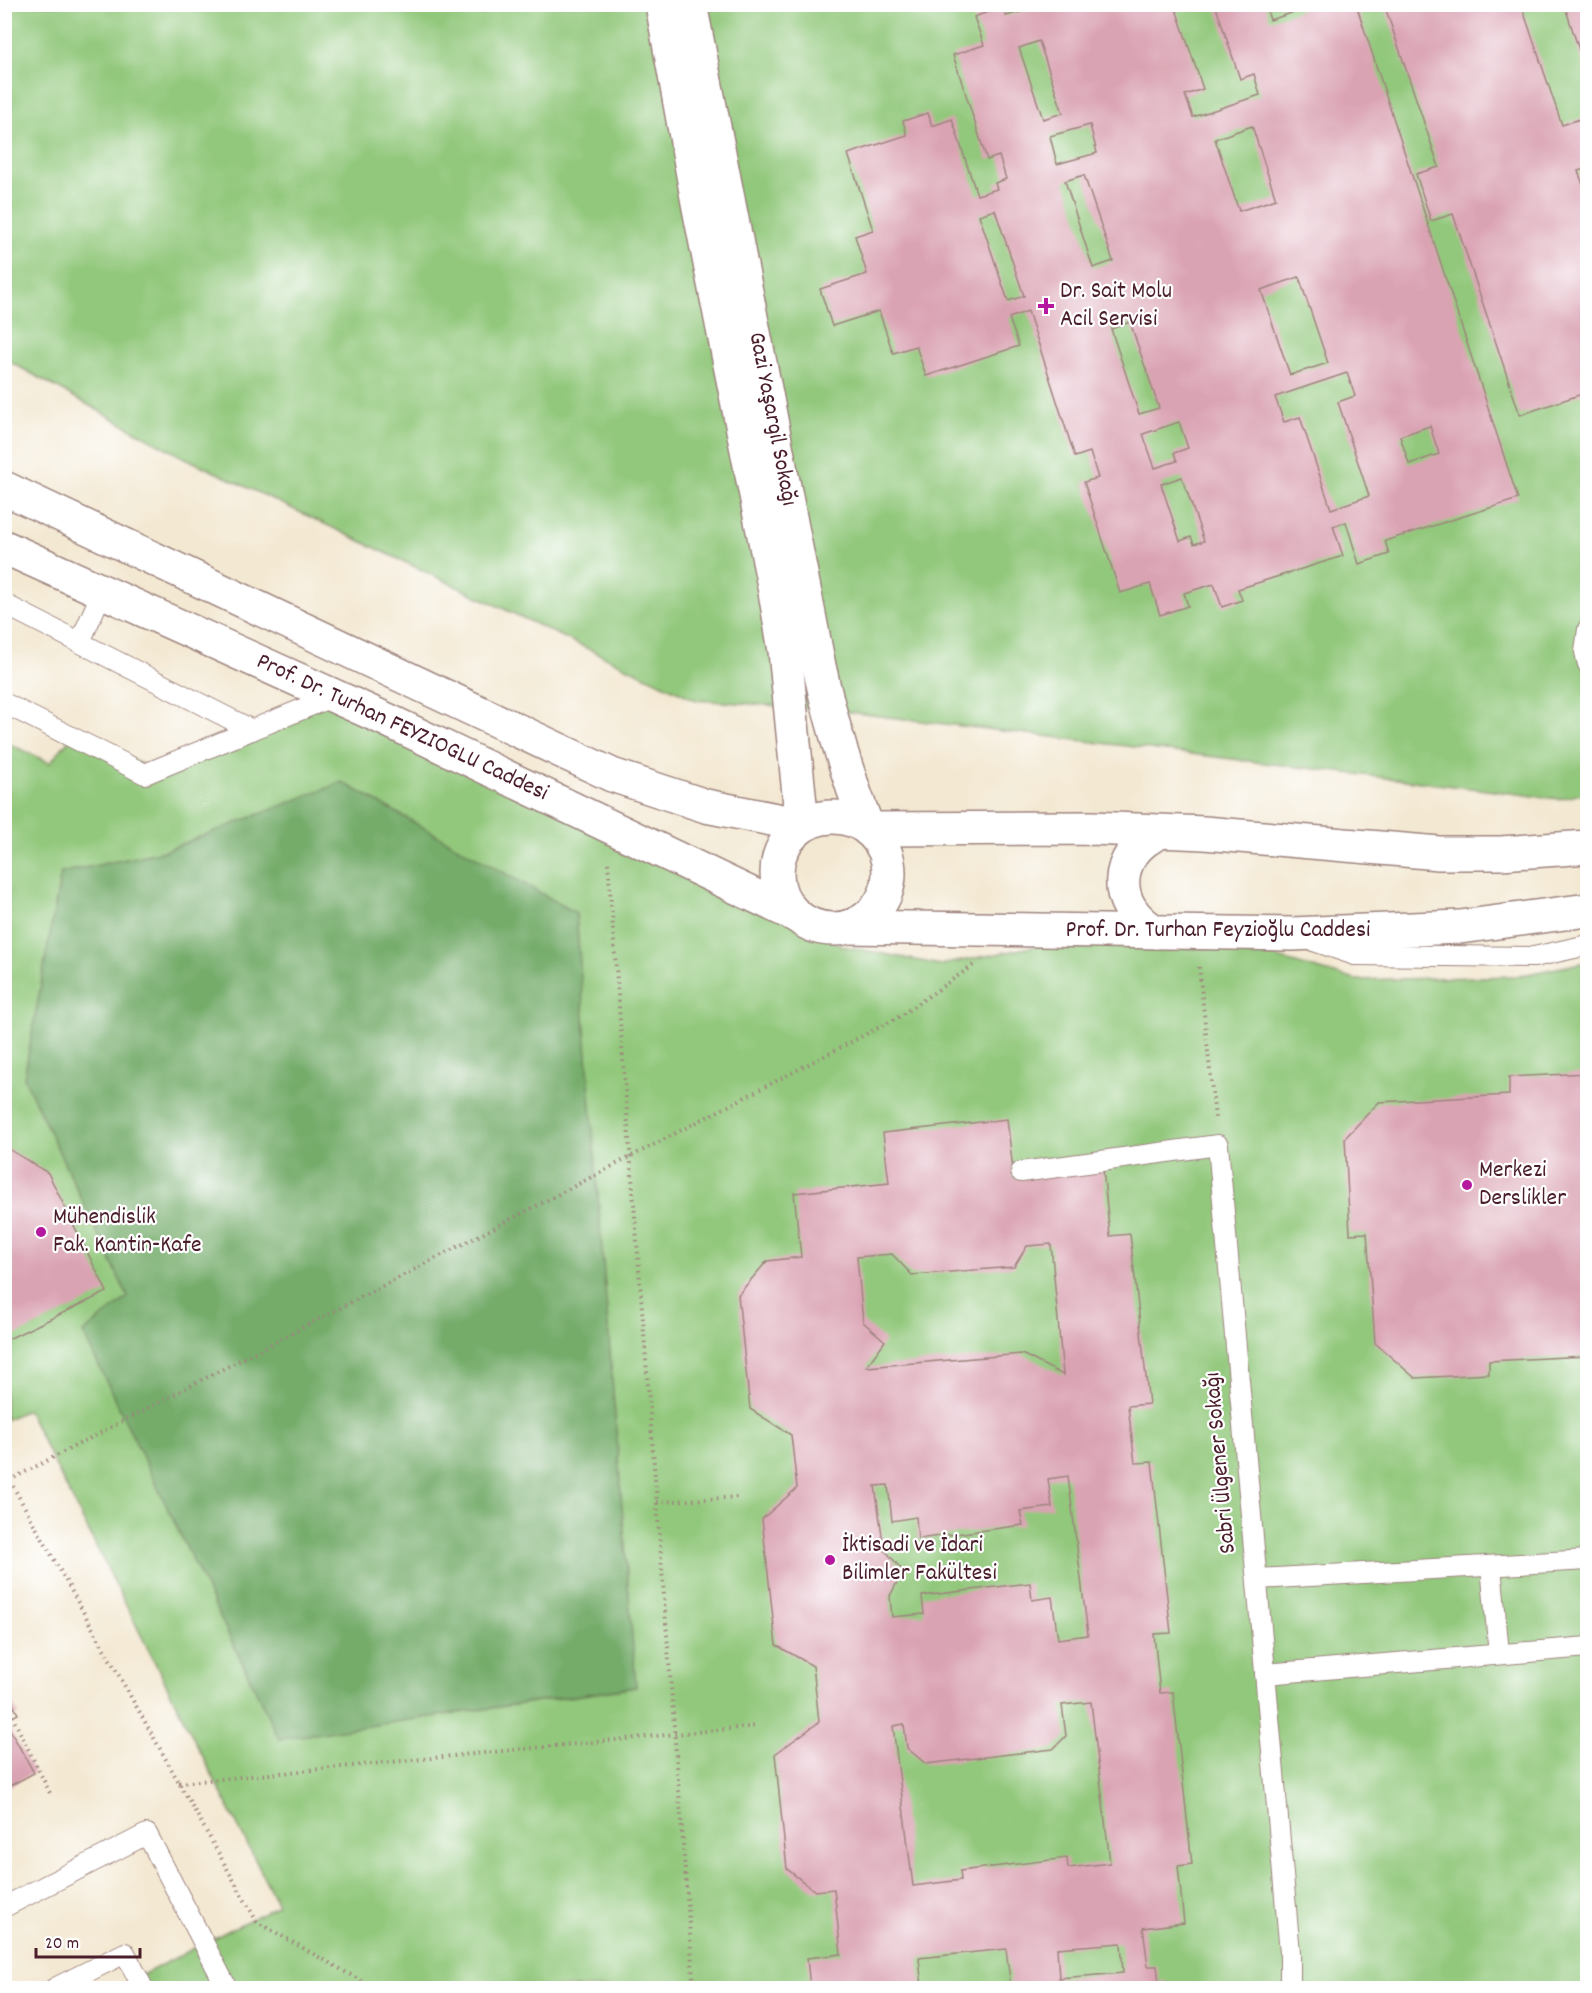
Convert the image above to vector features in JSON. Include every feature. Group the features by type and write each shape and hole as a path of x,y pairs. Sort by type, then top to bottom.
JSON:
{"street":[{"name":"Gazi Yaşargil Sokağı","path":"662,4 701,220 774,586 785,651 802,825"},
{"name":"Gazi Yaşargil Sokağı","path":"690,4 830,717 847,774 868,829"},
{"name":"Prof. Dr. Turhan FEYZIOGLU Caddesi","path":"4,488 612,775 706,806 802,825"},
{"name":"Prof. Dr. Turhan FEYZIOGLU Caddesi","path":"4,546 334,696 797,916"},
{"path":"103,590 120,556 127,551 138,551"},
{"path":"836,816 853,820 868,829 880,842 887,858 889,876 885,893 877,908 863,920 848,927 830,929 812,925 797,916 785,903 778,887 776,869 780,852 789,836 802,825 818,818 836,816"},
{"path":"868,829 980,827 1160,832 1439,853 1501,853 1587,847"},
{"path":"1156,932 1144,926 1131,910 1123,891 1122,878 1126,862 1135,848 1146,838 1160,832"},
{"name":"Prof. Dr. Turhan Feyzioğlu Caddesi","path":"848,927 1292,934 1460,927 1587,910"}],"lane":[{"path":"80,642 103,590"},
{"path":"4,604 252,730"},
{"path":"1587,629 1585,651 1587,664"},
{"path":"4,703 145,774 334,696"},
{"path":"1292,934 1355,955 1534,957 1587,945"},
{"path":"1021,1172 1218,1145"},
{"name":"Sabri Ülgener Sokağı","path":"1218,1145 1290,1953 1290,1989"},
{"path":"1257,1579 1587,1560"},
{"path":"1491,1566 1499,1654"},
{"path":"1265,1674 1587,1647"},
{"path":"4,1907 147,1834 226,1989"},
{"path":"55,1989 125,1953 143,1989"}],"path":[{"path":"605,824 694,1989"},
{"path":"1196,933 1218,1145"},
{"path":"4,1483 897,1018 976,964"},
{"path":"10,1481 257,1922 374,1989"},
{"path":"657,1502 740,1497"},
{"path":"4,1700 50,1793"},
{"path":"179,1783 758,1726"}],"green space":[{"path":"5,5 1587,5 1587,793 1559,799 823,709 696,700 179,455 5,359"},
{"path":"330,698 773,908 843,946 941,965 1046,944 1246,949 1356,980 1518,976 1587,962 1587,1988 117,1988 278,1905 27,1410 5,1420 5,742 50,763 79,727 149,769"},
{"path":"342,782 576,913 636,1687 279,1739 83,1333 128,1297 24,1078 61,873 164,851"}],"building":[{"path":"460,4 484,4 482,12"},
{"name":"Dr. Sait Molu Acil Servisi","path":"1028,4 1190,4 1176,9 1203,89 1185,95 1193,117 1260,95 1254,74 1240,79 1215,4 1265,4 1270,20 1301,10 1299,4 1356,4 1518,499 1385,541 1389,554 1359,564 1346,522 1333,526 1343,556 1238,589 1242,600 1222,607 1214,584 1184,593 1188,606 1160,615 1150,584 1120,593 1084,482 1098,478 1090,452 1075,457 1028,311 1009,318 1019,346 926,376 916,346 893,353 879,311 832,326 820,289 867,274 855,236 873,230 848,154 907,135 903,121 928,113 932,126 952,119 977,195 997,189 995,183 1006,179 999,156 987,160 953,55 984,45 974,17 1002,7 1006,16 1030,9","holes":["1039,41 1063,113 1043,119 1019,48","1090,125 1097,153 1057,164 1050,136","1252,126 1276,199 1239,211 1215,139","1084,175 1113,261 1093,268 1065,181","995,210 1024,296 1008,301 979,215","1299,277 1328,363 1290,375 1261,290","1130,322 1159,408 1139,414 1111,329","1347,373 1355,396 1338,402 1369,496 1331,509 1300,417 1284,422 1275,397","1179,422 1188,448 1174,453 1177,461 1155,468 1143,434","1430,426 1439,454 1409,464 1400,436","1182,477 1204,541 1194,544 1191,537 1180,541 1161,484"]},
{"path":"1384,4 1521,4 1562,125 1583,118 1588,132 1588,168 1578,171 1588,198 1588,392 1520,415 1453,214 1431,221 1416,174 1439,167"},
{"path":"1564,4 1588,4 1588,74 1587,74"},
{"name":"Merkezi Derslikler","path":"1588,1073 1588,1353 1586,1356 1489,1361 1489,1374 1415,1378 1375,1343 1367,1233 1350,1234 1345,1138 1379,1102 1509,1095 1509,1077"},
{"name":"İktisadi ve İdari Bilimler Fakültesi","path":"1007,1119 1014,1178 1103,1169 1110,1236 1130,1234 1149,1404 1128,1406 1135,1463 1152,1462 1171,1633 1154,1634 1160,1693 1173,1692 1192,1864 1178,1866 1184,1923 1143,1928 1148,1966 1157,1966 1159,1982 1167,1981 1167,1988 1011,1988 1006,1949 919,1958 922,1988 810,1988 807,1958 841,1954 834,1889 815,1891 787,1869 775,1754 819,1722 813,1666 776,1645 762,1519 797,1488 791,1435 750,1409 738,1295 767,1261 801,1257 794,1193 889,1183 883,1133","holes":["1051,1244 1063,1375 1022,1354 866,1367 885,1341 863,1322 857,1257 892,1254 912,1275 1014,1267 1027,1246","1068,1476 1088,1635 1058,1639 1052,1597 1032,1600 1030,1583 922,1596 924,1614 892,1617 890,1596 903,1571 884,1549 875,1486 888,1485 892,1521 916,1517 918,1539 1023,1525 1020,1511 1052,1507 1048,1479","1091,1702 1110,1863 1068,1868 1067,1858 960,1871 961,1880 913,1886 893,1726 904,1724 907,1748 926,1764 1053,1749 1066,1736 1062,1705","1121,1943 1123,1973 1059,1978 1057,1948"]},
{"name":"Mühendislik Fak. Kantin-Kafe","path":"4,1146 48,1173 107,1292 4,1341"},
{"path":"4,1688 18,1714 5,1721 34,1773 4,1789"}],"place":[{"name":"Dr. Sait Molu Acil Servisi","path":"1046,306"},
{"name":"Merkezi Derslikler","path":"1467,1185"},
{"name":"Mühendislik Fak. Kantin-Kafe","path":"41,1232"},
{"name":"İktisadi ve İdari Bilimler Fakültesi","path":"830,1560"}]}
